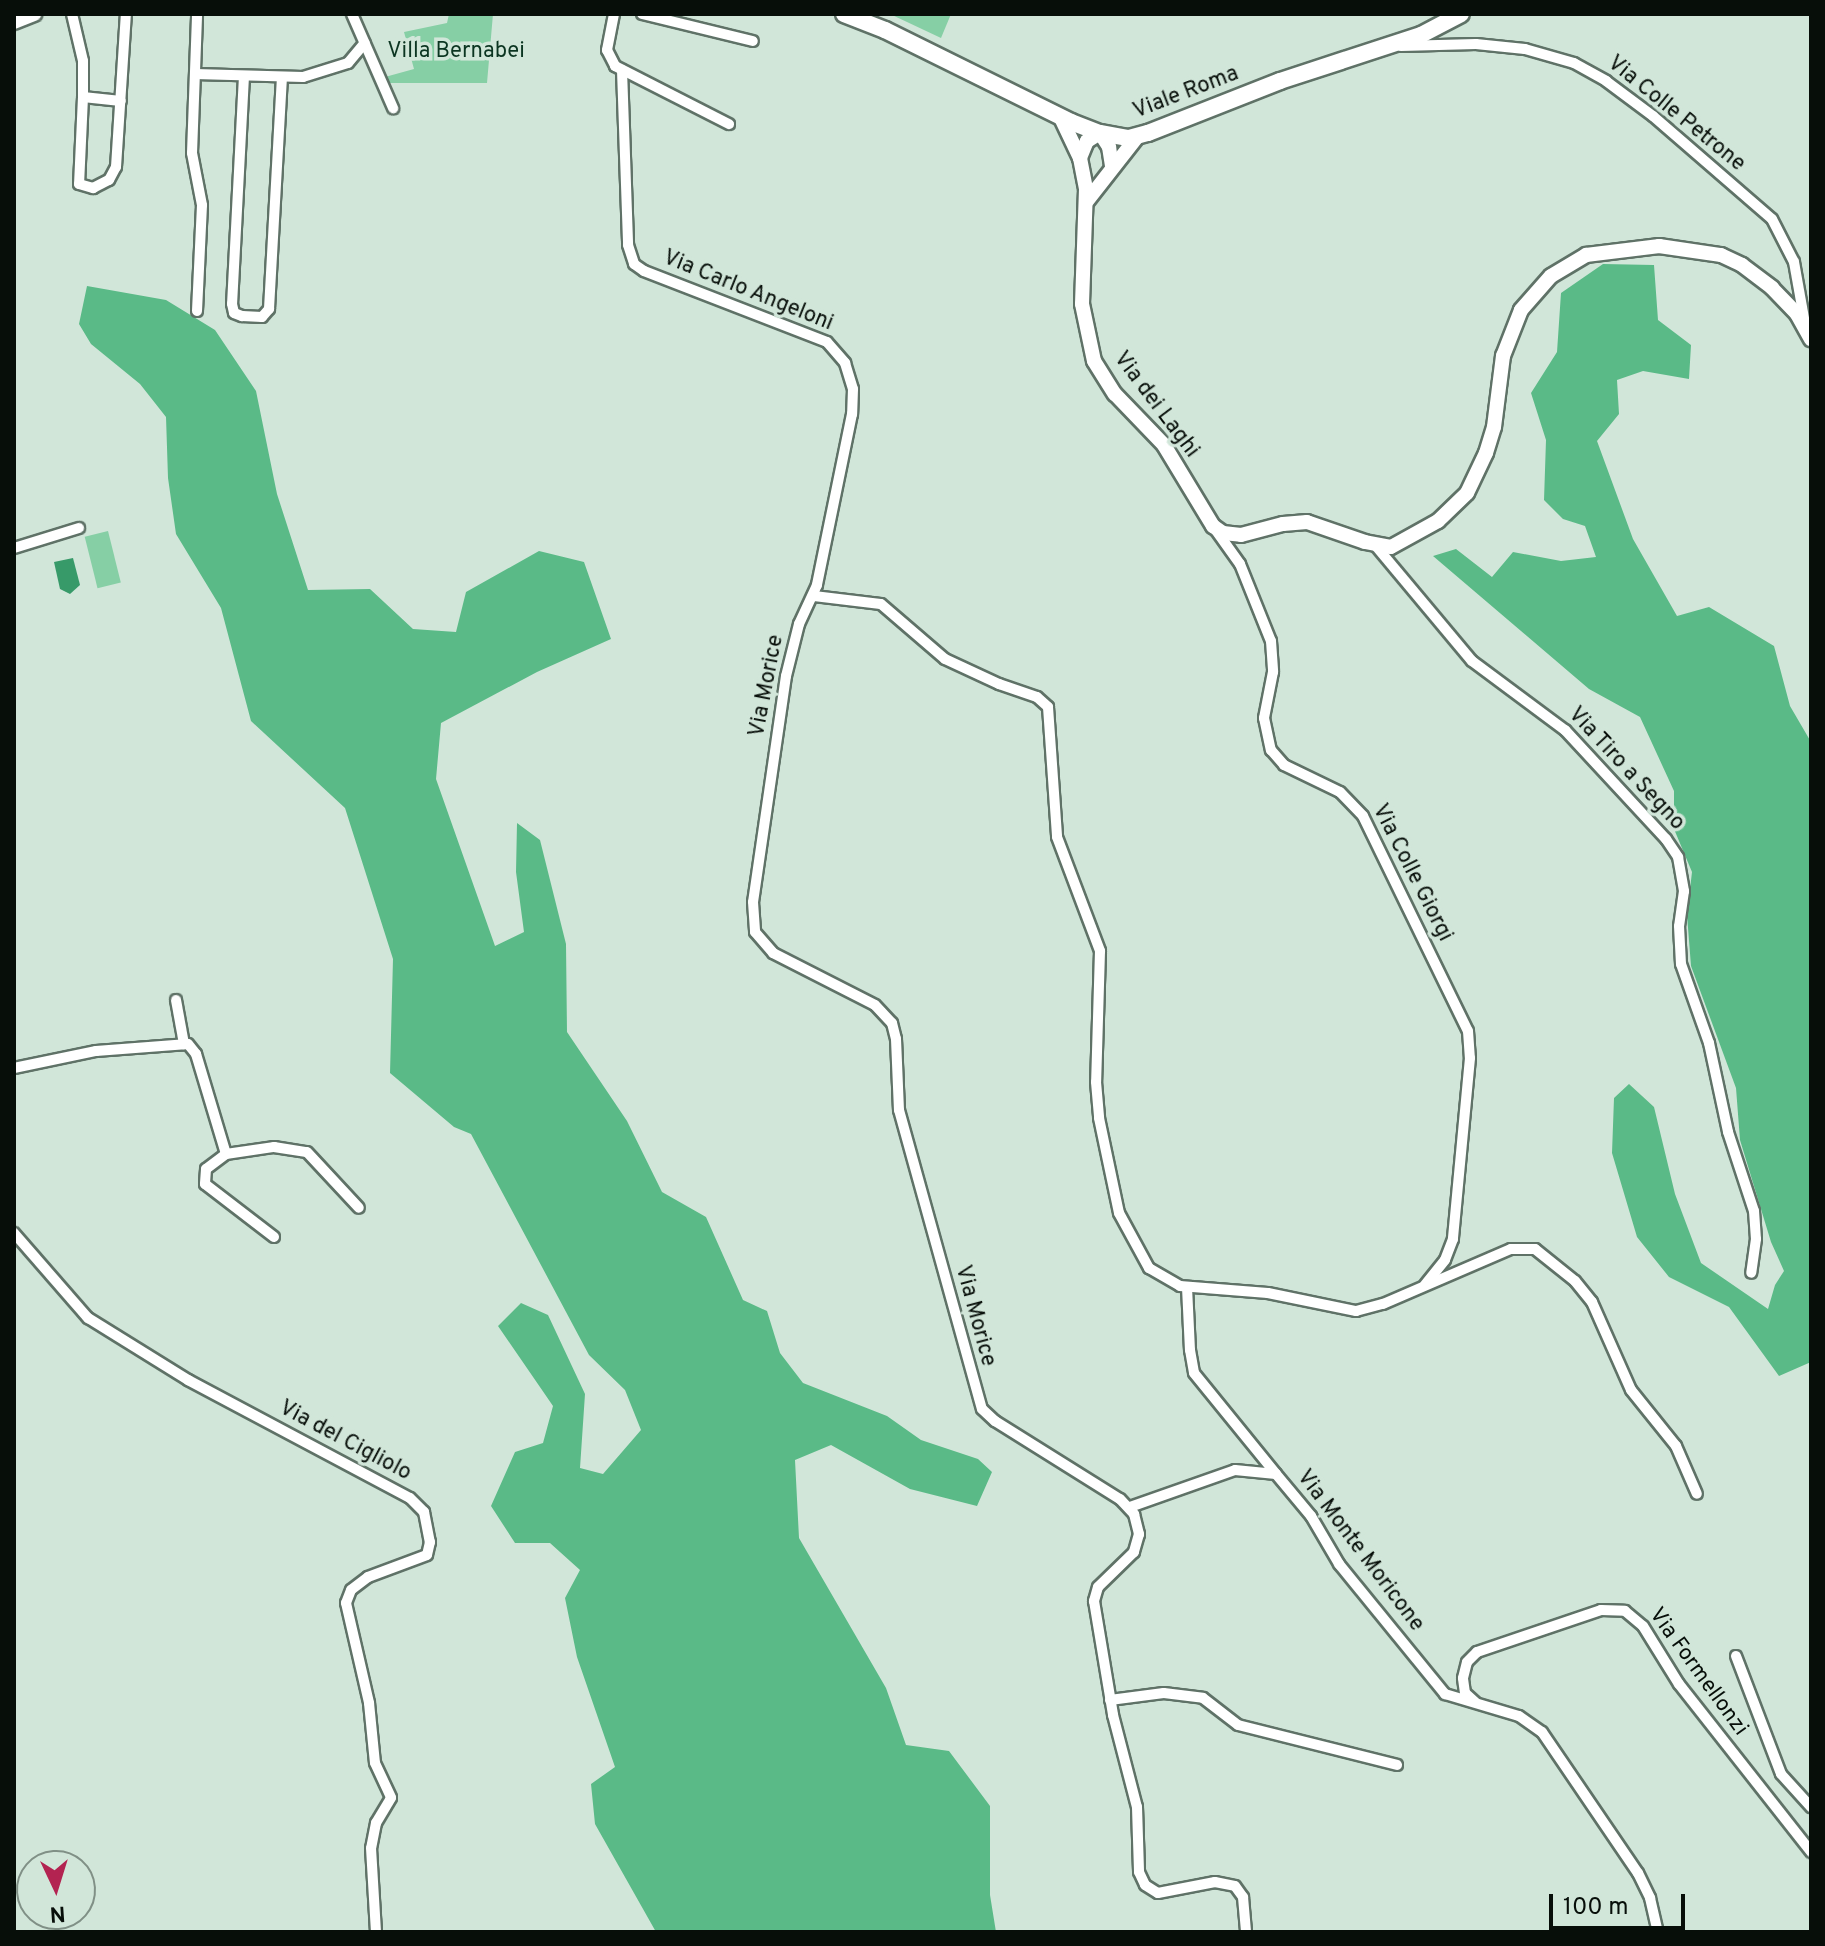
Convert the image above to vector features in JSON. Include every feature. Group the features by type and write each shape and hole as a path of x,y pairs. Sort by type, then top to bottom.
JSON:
{"main road":[{"path":"18,19 34,14"},
{"name":"Viale Roma","path":"844,14 885,30 1061,118 1100,133 1137,137 1280,81 1387,47 1442,26 1461,14"},
{"name":"Via dei Laghi","path":"1061,118 1080,158 1087,201 1081,294 1086,333 1094,361 1110,388 1168,451 1213,526"},
{"path":"1080,158 1087,141 1100,133 1109,147 1112,167"},
{"path":"1087,201 1137,137"},
{"path":"1213,526 1223,533 1241,535 1283,524 1307,522 1375,545 1402,544 1438,521 1467,493 1491,440 1503,356 1519,314 1544,282 1576,259 1606,250 1647,246 1714,253 1756,275 1786,302 1808,333"}],"street":[{"path":"72,14 83,61 79,186 99,187 115,172 126,14"},
{"path":"197,14 192,158 202,205 197,311"},
{"path":"352,14 393,108"},
{"path":"614,14 607,53 611,62 729,124"},
{"path":"642,14 753,41"},
{"path":"195,74 303,77 345,65 355,58 365,43"},
{"name":"Via Colle Petrone","path":"1387,47 1465,44 1515,47 1569,61 1599,76 1673,133 1777,225 1794,262 1808,333"},
{"name":"Via Carlo Angeloni","path":"622,70 628,245 634,264 644,271 827,342 841,356 849,371 853,389 852,414 814,596"},
{"path":"244,76 232,304 234,313 242,316 262,317 269,309 282,78"},
{"path":"83,97 121,101"},
{"name":"Via Colle Giorgi","path":"1213,526 1240,564 1270,635 1273,666 1264,727 1271,750 1284,765 1340,792 1363,816 1468,1031 1470,1058 1453,1239 1445,1260 1424,1286"},
{"path":"14,548 79,528"},
{"name":"Via Tiro a Segno","path":"1375,545 1479,669 1558,724 1675,852 1684,879 1681,964 1709,1043 1728,1132 1754,1211 1756,1239 1751,1273"},
{"path":"814,596 881,604 949,662 1037,697 1048,707 1059,844 1100,951 1096,1097 1116,1203 1122,1223 1145,1265 1165,1281 1187,1287 1268,1293 1356,1311 1511,1249 1529,1248 1540,1252 1569,1276 1592,1302 1631,1390 1676,1446 1697,1494"},
{"name":"Via Morice","path":"814,596 799,624 786,676 753,902 755,932 773,953 875,1005 893,1025 899,1110 982,1409 991,1419 1130,1507"},
{"path":"176,1000 184,1044 196,1054 226,1154"},
{"path":"14,1068 96,1051 184,1044"},
{"path":"274,1237 205,1184 206,1169 226,1154 274,1147 307,1152 359,1208"},
{"name":"Via del Cigliolo","path":"14,1233 88,1318 188,1380 406,1496 426,1515 431,1546 427,1555 368,1577 351,1590 346,1603 349,1628 369,1703 375,1763 391,1798 376,1823 372,1843 370,1870 376,1932"},
{"path":"1187,1287 1190,1355 1194,1373 1276,1474"},
{"name":"Via Monte Moricone","path":"1130,1507 1235,1470 1276,1474 1309,1513 1336,1561 1442,1691 1450,1697 1528,1720 1551,1743 1638,1873 1650,1898 1658,1932"},
{"path":"1130,1507 1138,1526 1138,1544 1124,1566 1098,1587 1095,1597 1110,1700 1136,1803 1137,1861 1141,1879 1152,1891 1161,1894 1215,1882 1235,1886 1243,1897 1246,1932"},
{"name":"Via Formellonzi","path":"1475,1702 1465,1693 1463,1678 1467,1662 1477,1652 1601,1610 1625,1611 1643,1626 1679,1684 1811,1852"},
{"path":"1736,1656 1781,1774 1811,1807"},
{"path":"1110,1700 1170,1693 1203,1698 1238,1725 1397,1765"}],"green space":[{"name":"Villa Bernabei","path":"449,14 493,14 487,83 387,83 385,77 414,69 404,32 447,23"},
{"path":"890,14 951,14 941,38"},
{"path":"108,531 121,582 98,588 85,537"}],"shaded area":[{"path":"1603,264 1654,265 1658,320 1691,345 1689,379 1643,371 1617,380 1619,414 1597,441 1633,539 1677,616 1709,607 1774,646 1790,706 1811,742 1811,1362 1779,1376 1729,1307 1669,1277 1637,1237 1612,1153 1614,1098 1629,1084 1654,1107 1675,1194 1701,1263 1768,1309 1775,1285 1784,1271 1771,1242 1740,1140 1736,1088 1691,966 1687,915 1692,872 1674,829 1674,791 1640,717 1589,689 1433,556 1456,549 1492,577 1513,552 1561,561 1596,557 1585,526 1563,519 1544,500 1546,440 1531,393 1557,352 1561,293"},
{"path":"87,286 166,300 215,330 256,391 277,494 308,590 370,589 413,629 456,632 466,592 539,551 584,562 611,639 537,672 441,723 436,779 495,946 524,932 516,872 517,823 540,840 566,944 567,1032 627,1121 662,1192 706,1217 743,1300 767,1311 780,1353 803,1383 887,1416 921,1440 978,1459 992,1472 977,1506 910,1489 831,1445 795,1460 799,1538 886,1688 906,1745 949,1751 990,1806 990,1895 996,1932 656,1932 595,1824 591,1784 615,1767 577,1657 565,1598 580,1570 550,1543 515,1543 491,1506 515,1452 543,1443 553,1406 498,1326 521,1303 548,1315 585,1394 580,1468 603,1474 641,1430 625,1390 589,1355 471,1134 454,1127 390,1073 393,959 345,808 251,721 221,608 176,534 168,478 166,417 140,384 91,344 79,324"},
{"path":"73,558 80,585 70,594 60,589 54,562"}]}
